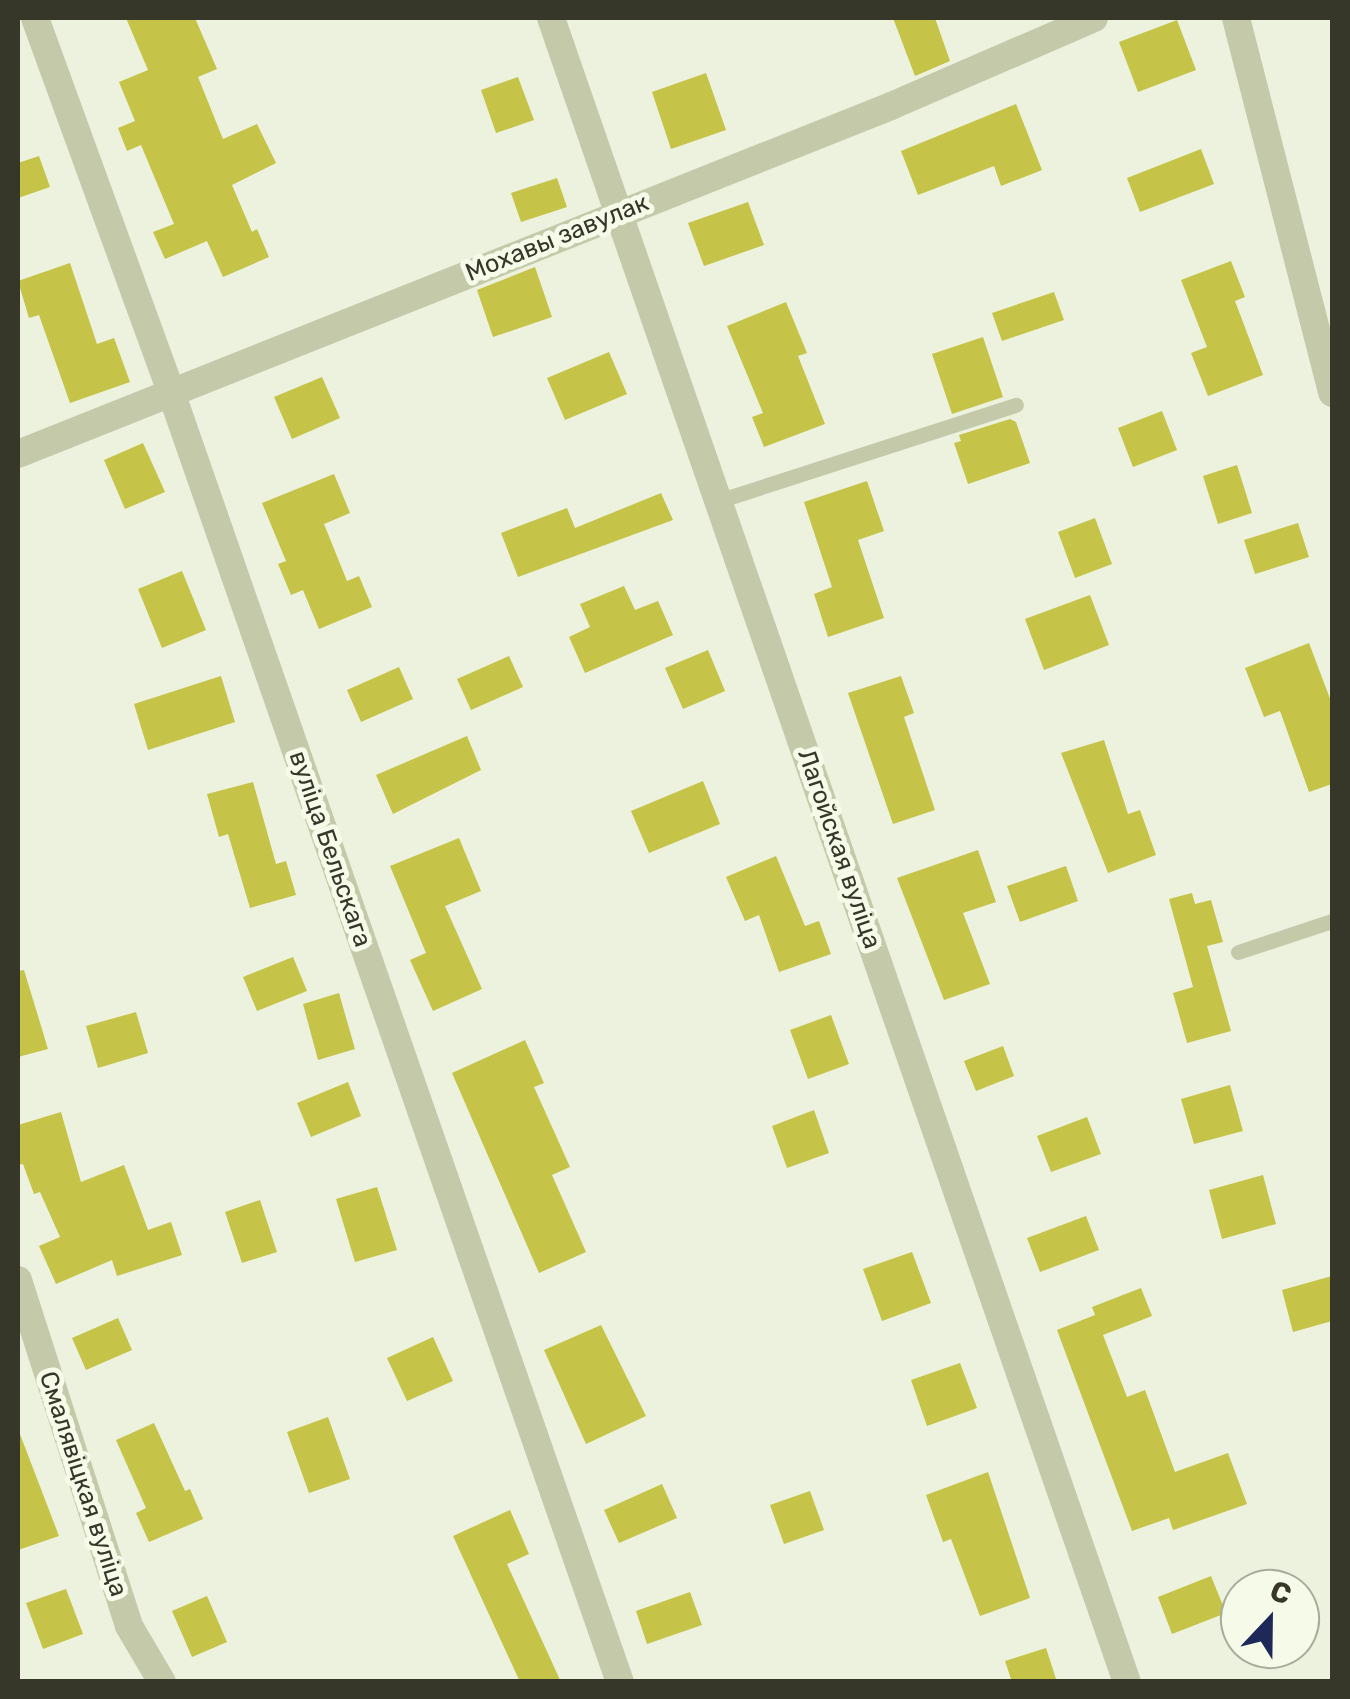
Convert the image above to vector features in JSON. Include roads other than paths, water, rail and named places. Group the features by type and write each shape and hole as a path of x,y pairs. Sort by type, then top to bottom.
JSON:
{"street":[{"name":"вуліца Бельскага","path":"35,18 171,392 620,1682"},
{"name":"Лагойская вуліца","path":"551,18 1127,1682"},
{"name":"Мохавы завулак","path":"18,454 891,106 1094,18"},
{"path":"1236,18 1332,392"},
{"name":"Смалявіцкая вуліца","path":"18,1280 129,1626 162,1682"}],"lane":[{"path":"718,501 1016,405"},
{"path":"1238,952 1332,921"}]}
